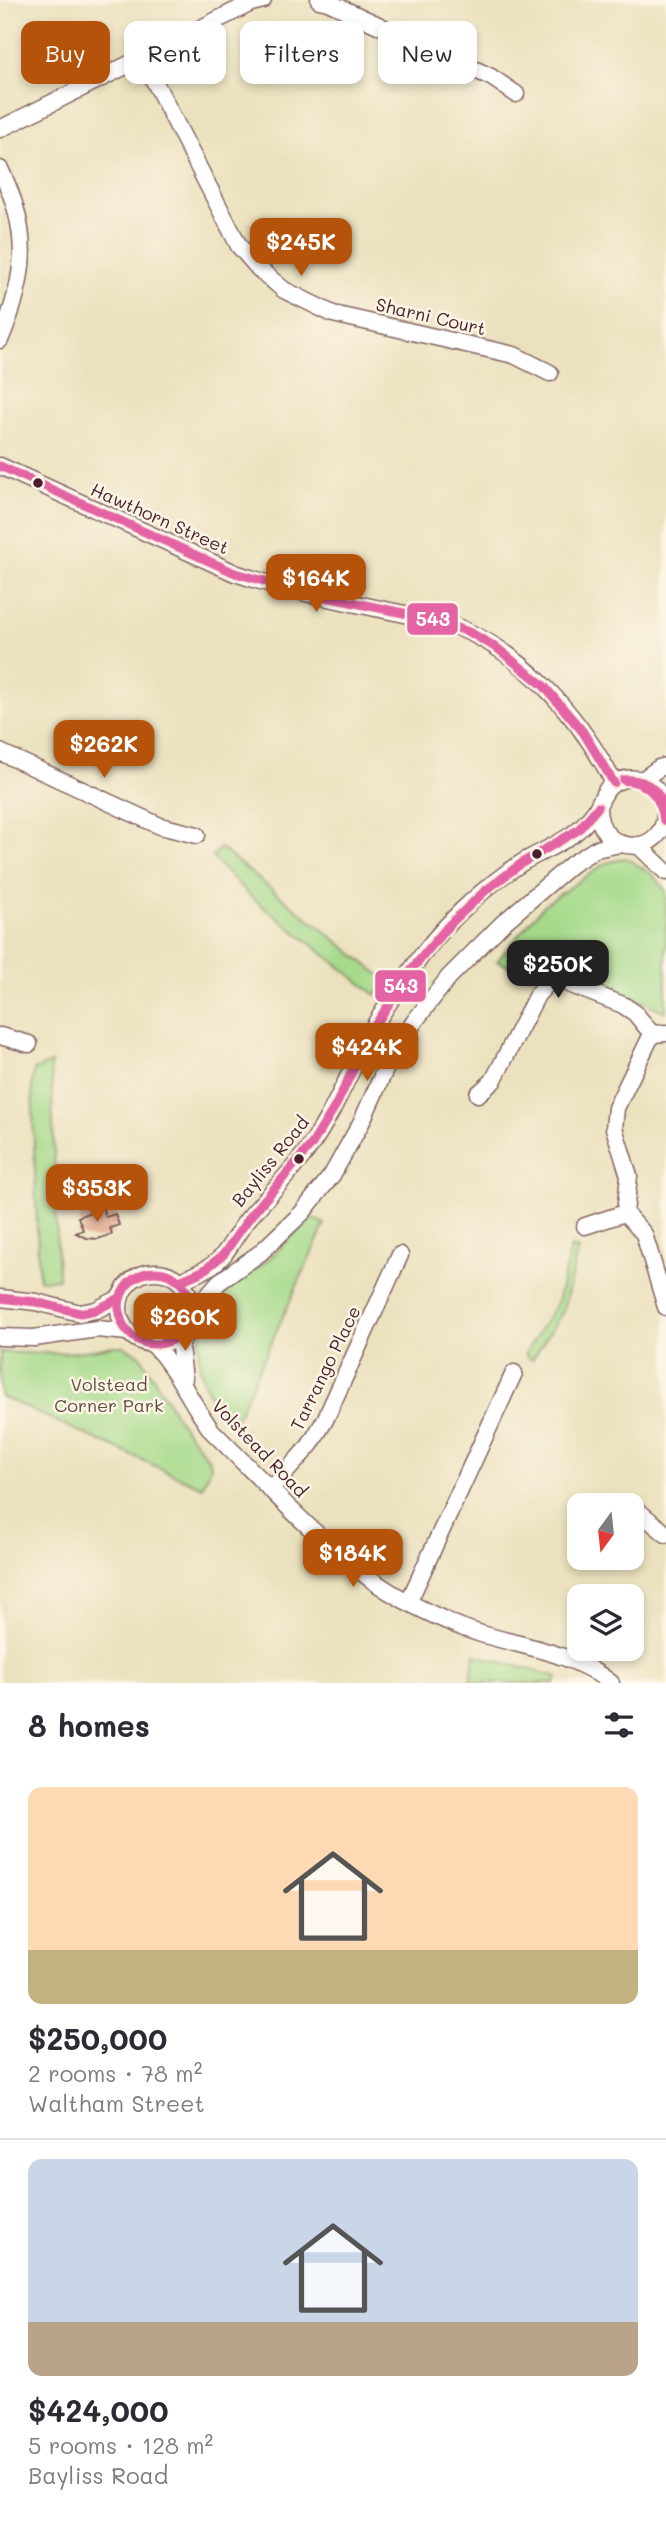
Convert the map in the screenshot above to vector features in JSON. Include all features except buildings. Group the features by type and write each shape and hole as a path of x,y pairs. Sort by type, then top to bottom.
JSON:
{"street":[{"path":"216,21 251,3 263,0"},
{"path":"319,0 491,77 516,94"},
{"path":"0,129 124,68"},
{"name":"Sharni Court","path":"156,84 239,246 259,269 284,290 333,314 514,355 550,373"},
{"path":"0,169 12,194 21,225 23,254 14,308 0,340"},
{"name":"Hawthorn Street","path":"0,466 247,577 271,585 443,622 483,640 517,661 551,691 614,783"},
{"path":"0,752 160,826 197,835"},
{"path":"642,780 666,766"},
{"path":"189,1320 191,1301 187,1290 180,1280 169,1274 157,1271 134,1278 125,1287 120,1298 118,1310 121,1322 135,1339 154,1345 173,1340 189,1320 219,1282 260,1254 302,1213 332,1175 361,1124 388,1063 414,1022 449,977 503,923 572,864 596,849 647,842 665,823 664,803 652,785 642,780 623,779 614,783"},
{"name":"Bayliss Road","path":"180,1280 204,1271 223,1255 248,1218 312,1144 335,1105 372,1030 412,969 449,925 485,891 522,863 578,830 614,783"},
{"path":"598,807 602,830 620,844"},
{"path":"638,845 666,872"},
{"path":"478,1094 493,1081 537,995 548,983 561,981 623,1005 659,1034 616,1108 614,1128 629,1176 625,1213 644,1234 666,1307"},
{"path":"0,1036 29,1044"},
{"path":"585,1226 625,1213"},
{"name":"Tarrango Place","path":"271,1489 310,1445 325,1420 400,1255"},
{"path":"0,1298 36,1302 80,1313 96,1310 120,1298"},
{"name":"Volstead Road","path":"185,1385 180,1347 189,1320"},
{"path":"0,1337 34,1338 97,1329 127,1332"},
{"name":"Volstead Road","path":"154,1345 185,1385 196,1410 212,1431 340,1555 375,1582 447,1622 484,1636 569,1657 611,1683"},
{"path":"409,1601 514,1373"},
{"path":"644,1516 666,1534"}],"green space":[{"path":"220,848 386,980 376,995 251,897 212,857"},
{"path":"626,858 652,874 666,891 666,1012 559,965 547,964 531,976 497,961 544,905 606,863"},
{"path":"51,1063 58,1279 39,1280 32,1089 34,1070"},
{"name":"Volstead Corner Park","path":"310,1217 325,1224 233,1426 208,1392 202,1375 200,1340 206,1323 215,1306 230,1289 269,1259"},
{"path":"571,1247 578,1249 563,1311 532,1360 525,1354 557,1303"},
{"name":"Volstead Corner Park","path":"123,1346 140,1355 181,1424 210,1461 211,1468 202,1487 0,1396 0,1352 57,1353"},
{"path":"475,1655 558,1677 555,1683 470,1683"}],"transit line":[{"name":"543","path":"0,466 235,573 312,594 437,620 471,633 497,648 544,686 583,732 614,783"},
{"name":"543","path":"624,780 640,784 652,792 660,804 664,820"},
{"name":"543","path":"624,780 641,782 654,790 662,803 664,820"},
{"name":"543","path":"180,1281 203,1271 223,1255 249,1218 312,1144 336,1105 372,1030 412,969 449,925 485,891 522,863 578,830 598,807"},
{"name":"543","path":"162,1272 181,1282 189,1294 191,1308 189,1322 181,1334 169,1342 148,1344 129,1334 121,1322 119,1301 129,1282 141,1274 162,1272"},
{"name":"543","path":"0,1298 36,1302 80,1313 96,1310 120,1298"}]}
